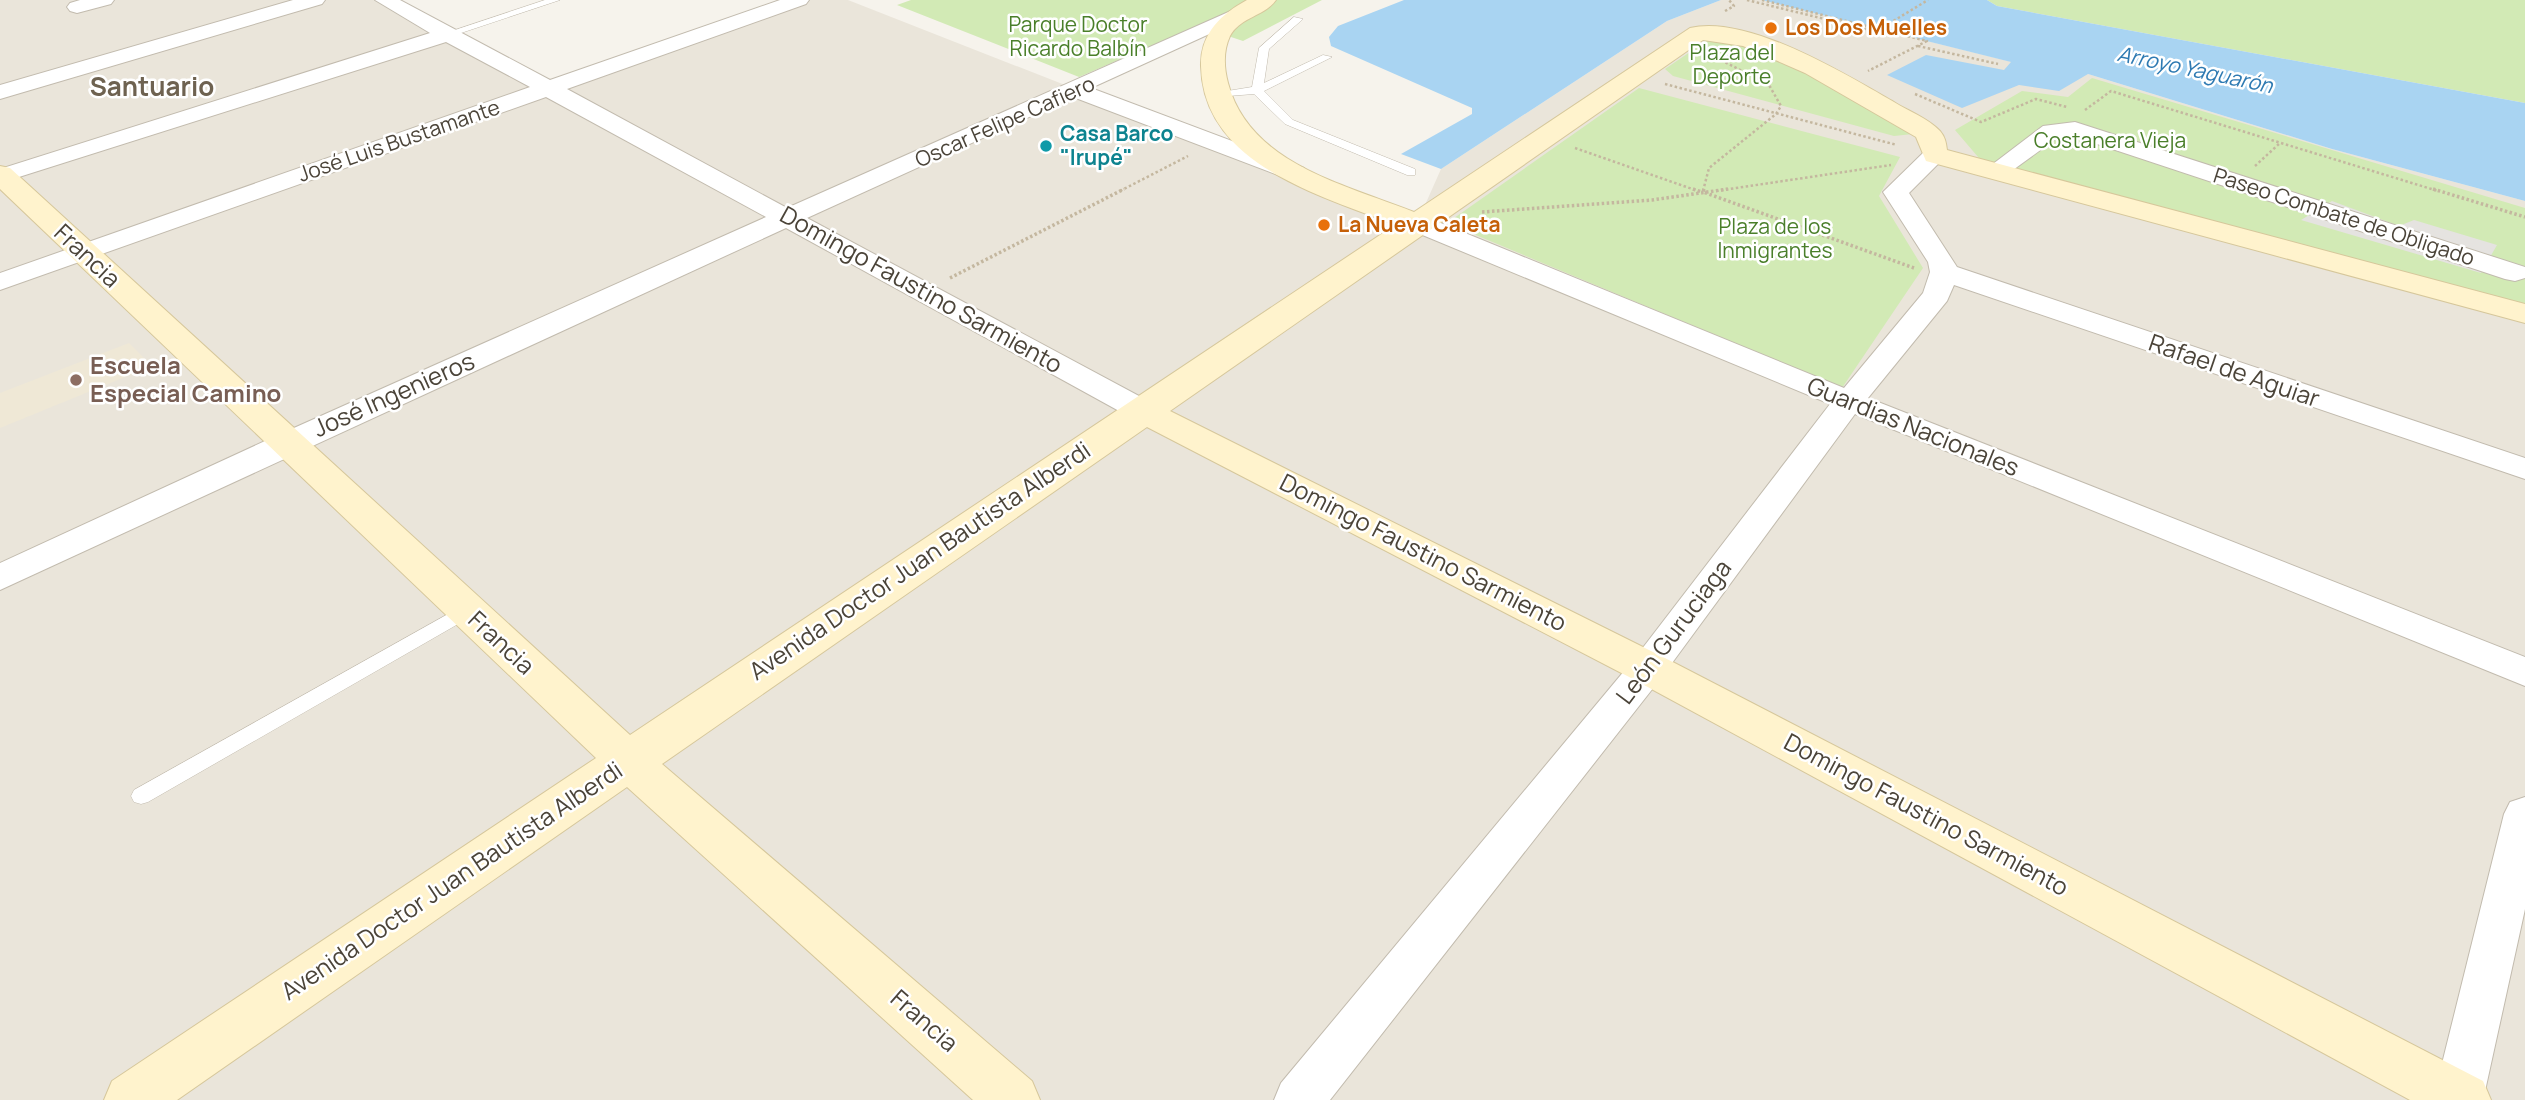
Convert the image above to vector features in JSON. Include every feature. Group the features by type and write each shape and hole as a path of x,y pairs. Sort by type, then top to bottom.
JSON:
{"main road":[{"name":"Oscar Felipe Cafiero","path":"1233,16 1260,1"},
{"name":"Guardias Nacionales","path":"1233,16 1217,37 1212,60 1224,107 1247,142 1304,176 1423,219"},
{"name":"Avenida Doctor Juan Bautista Alberdi","path":"131,1100 1698,33 1713,31 1764,44 1913,124 1932,138 1931,160"},
{"path":"1931,160 1997,170 2516,312"},
{"name":"Francia","path":"1,175 628,761 1013,1100"},
{"name":"Domingo Faustino Sarmiento","path":"1141,410 1648,668 2460,1099"}],"street":[{"path":"77,7 104,0"},
{"path":"0,92 315,0"},
{"name":"Domingo Faustino Sarmiento","path":"384,0 445,35 551,88 1141,410"},
{"name":"José Luis Bustamante","path":"0,282 799,0"},
{"name":"Oscar Felipe Cafiero","path":"791,219 1233,16"},
{"path":"1,175 445,35"},
{"name":"Guardias Nacionales","path":"1075,90 1304,176"},
{"name":"Guardias Nacionales","path":"1186,132 1219,128 1224,107"},
{"name":"Paseo Combate de Obligado","path":"1997,170 2051,131 2075,129 2238,183 2520,264"},
{"path":"1931,160 1896,192 1941,262 1942,275"},
{"name":"José Ingenieros","path":"0,578 287,443 791,219"},
{"name":"Guardias Nacionales","path":"1423,219 1849,401 2525,673"},
{"path":"2516,312 2520,264"},
{"name":"León Guruciaga","path":"1299,1100 1648,668 1849,401 1937,295 1942,275"},
{"name":"Rafael de Aguiar","path":"1942,275 2525,470"},
{"path":"2460,1099 2525,814"}],"lane":[{"path":"445,35 555,0"},
{"path":"1257,90 1264,48 1298,19"},
{"path":"1224,107 1327,57"},
{"path":"1257,90 1289,122 1411,172"},
{"path":"141,796 466,611"}],"path":[{"path":"1746,0 1922,43"},
{"path":"1762,0 1927,41 1865,73 1877,78"},
{"path":"1908,37 1912,33 1885,26 1928,0"},
{"path":"1684,41 1769,85 1781,106 1776,114 1709,168 1703,192"},
{"path":"1917,46 1998,64"},
{"path":"1667,77 1658,83 1776,114 1931,160"},
{"path":"2083,111 2111,91 2525,216"},
{"path":"1912,92 1981,122 2036,99 2071,108"},
{"path":"1542,137 1942,275"},
{"path":"924,292 1214,142"},
{"path":"2238,183 2280,142"},
{"path":"1423,219 1652,200 1873,166 1931,160"}],"shaded area":[{"path":"0,0 385,0 551,88 799,0 848,0 1417,223 1441,169 1667,21 1721,0 1762,0 2012,62 2088,74 2332,149 2525,201 2525,1100 0,1100"},
{"path":"2332,201 2399,226 2414,220 2497,245 2481,273 2301,220"},
{"name":"Escuela Especial Camino","path":"129,343 152,366 0,428 0,393"}],"green space":[{"name":"Parque Doctor Ricardo Balbín","path":"911,0 1322,0 1243,41 1198,26 1079,77 897,5"},
{"path":"1987,0 2525,0 2525,103 1997,6"},
{"name":"Plaza del Deporte","path":"1709,39 1757,46 1913,130 1913,134 1894,136 1673,76 1665,69"},
{"name":"Costanera Vieja","path":"2092,78 2525,208 2525,308 1984,164 1955,130 2022,91 2068,97"},
{"name":"Plaza de los Inmigrantes","path":"1639,88 1900,157 1879,196 1923,268 1842,388 1447,223"}],"water":[{"path":"1404,0 1721,0 1667,21 1441,169 1401,154 1472,114 1472,108 1331,46 1329,37 1338,26"},
{"name":"Arroyo Yaguarón","path":"1762,0 1987,0 1997,6 2525,103 2525,201 2332,149 2088,74 2059,91 2019,85 1962,108 1887,75 1926,55 2004,70 2011,62"}],"place":[{"name":"Los Dos Muelles","path":"1771,28"},
{"name":"Casa Barco \"Irupé\"","path":"1046,146"},
{"name":"La Nueva Caleta","path":"1324,225"},
{"name":"Escuela Especial Camino","path":"76,380"}],"district":[{"name":"Santuario","path":"152,87"}]}
